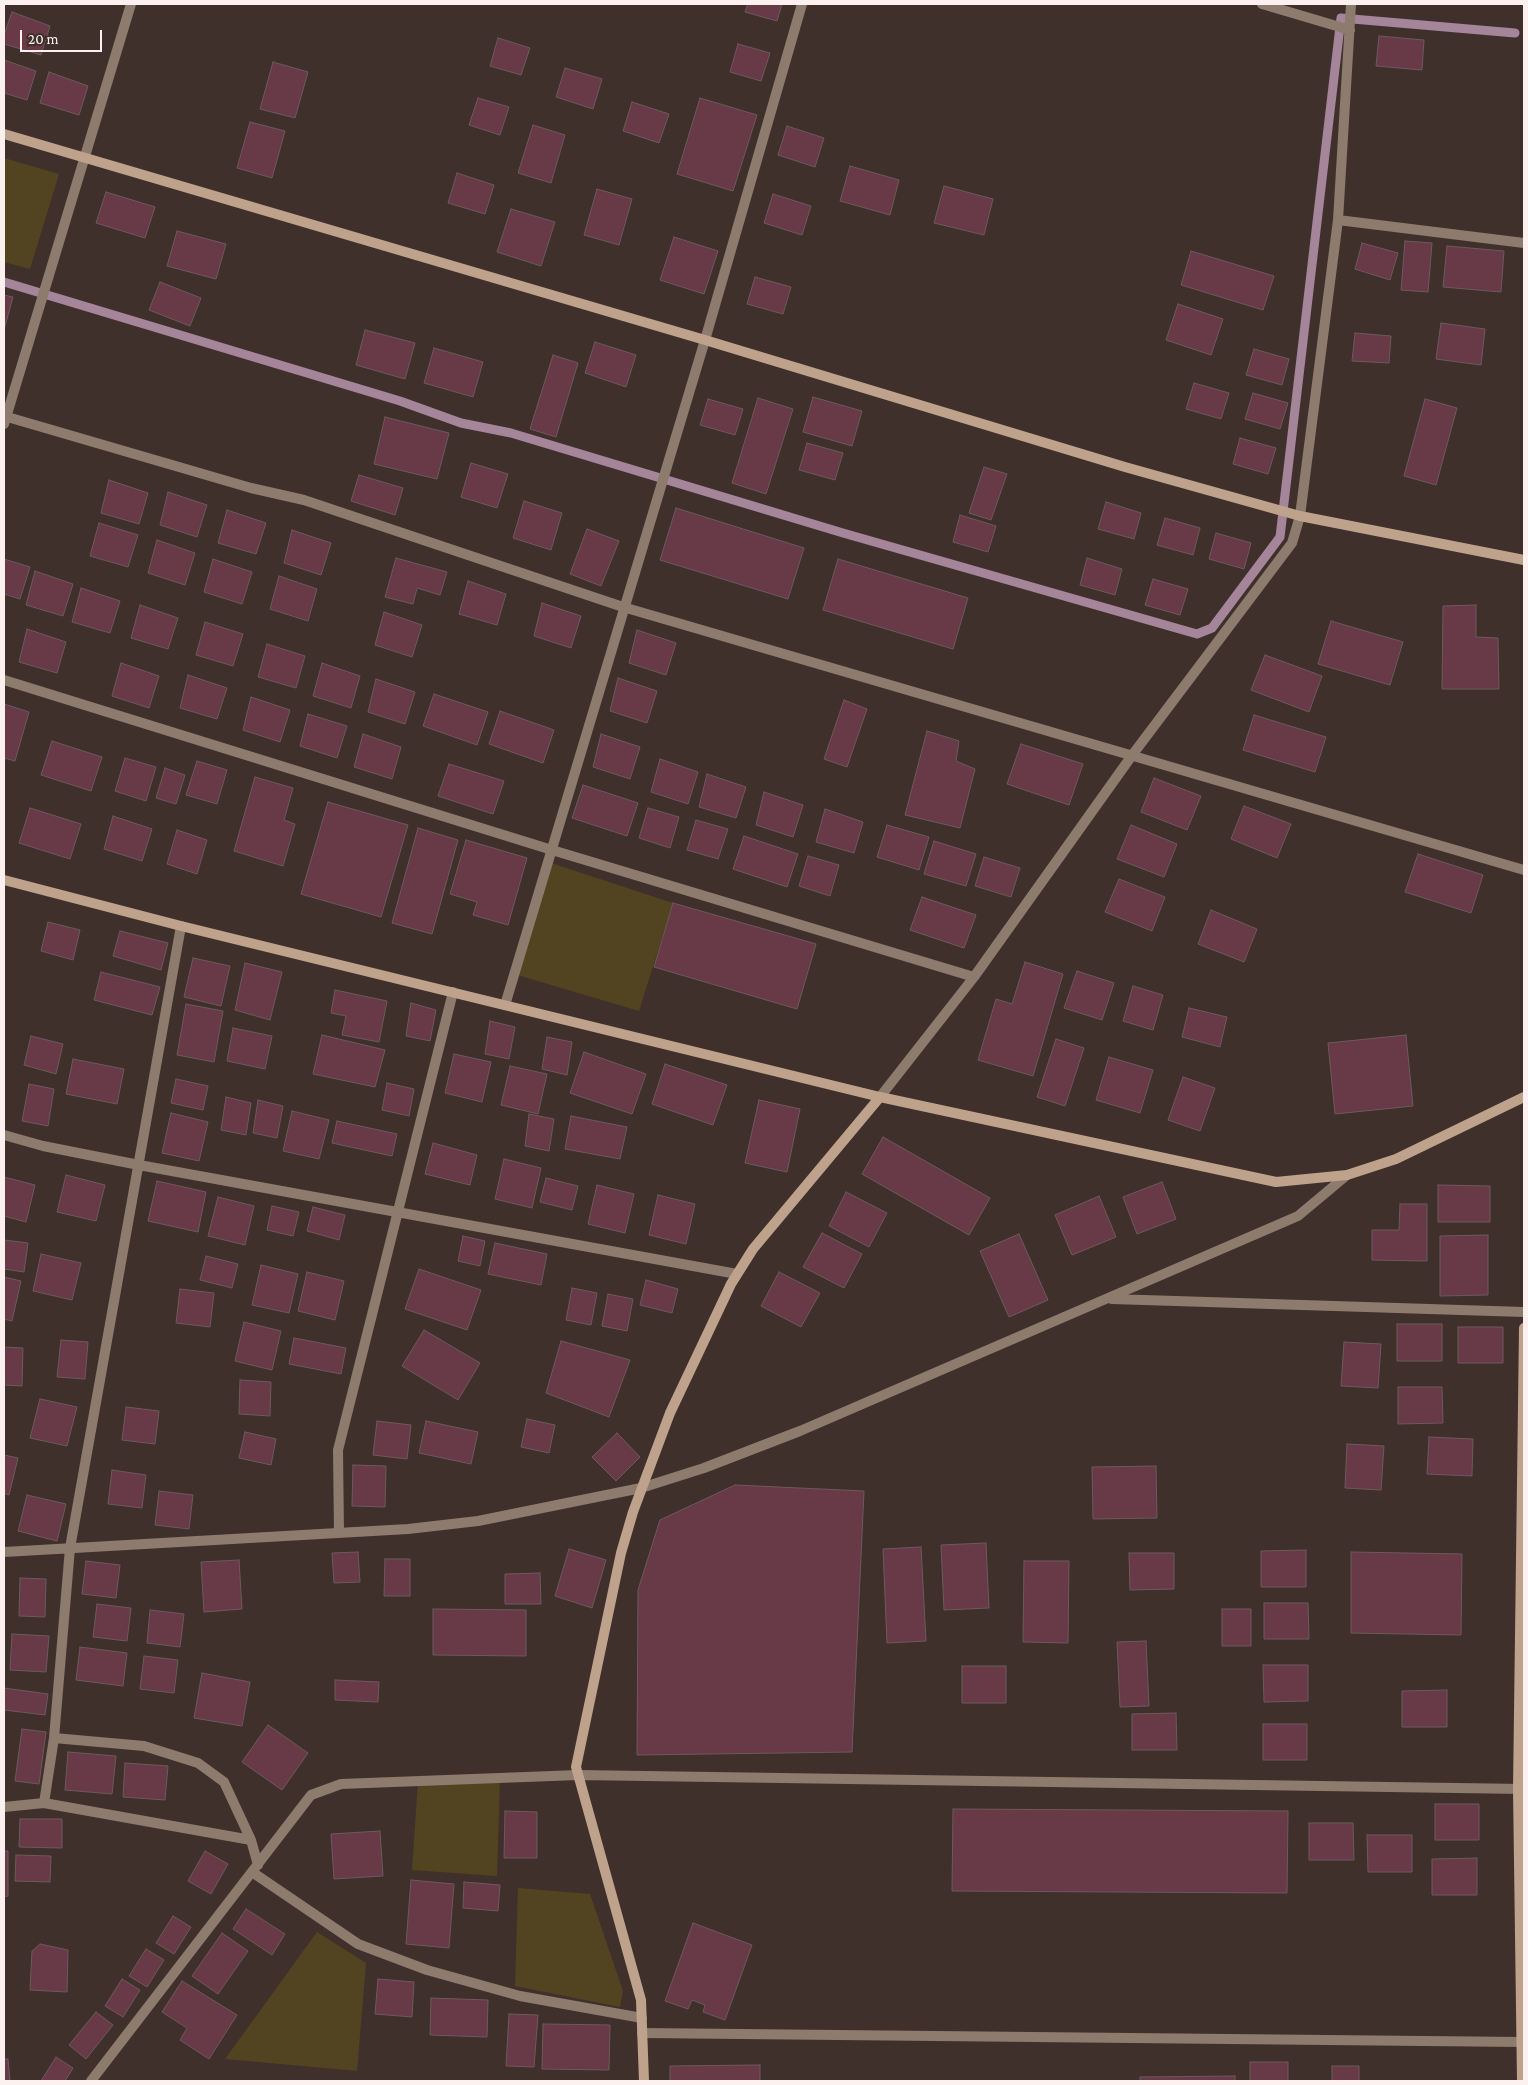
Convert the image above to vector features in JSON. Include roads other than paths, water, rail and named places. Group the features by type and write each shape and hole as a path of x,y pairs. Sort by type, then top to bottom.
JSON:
{"street":[{"path":"131,4 5,419 251,488 304,500 623,607 1134,754 1524,870"},
{"path":"505,1005 623,607 705,340 802,4"},
{"path":"1262,4 1350,30"},
{"path":"644,2081 641,2000 576,1767 621,1553 641,1488 670,1413 737,1274 753,1249 880,1097 974,977 1134,754 1292,543 1300,516 1338,220 1351,4"},
{"path":"4,134 705,340 1125,467 1300,516 1524,560"},
{"path":"1338,220 1524,243"},
{"path":"4,680 552,850 974,977"},
{"path":"4,880 181,926 880,1097 1276,1182 1347,1175 1396,1159 1524,1097"},
{"path":"44,1803 54,1738 70,1548 181,926"},
{"path":"339,1532 338,1450 454,992"},
{"path":"4,1135 43,1146 139,1165 737,1274"},
{"path":"4,1552 408,1529 478,1520 641,1488 704,1468 800,1431 1298,1216 1347,1175"},
{"path":"1108,1298 1524,1312"},
{"path":"1522,2081 1521,1789 1524,1328"},
{"path":"54,1738 144,1746 198,1763 224,1782 251,1840 255,1868 358,1944 427,1970 520,1996 642,2018"},
{"path":"91,2081 311,1795 341,1784 578,1775 1521,1789"},
{"path":"4,1807 44,1803 251,1840"},
{"path":"642,2033 1522,2042"}],"waterway":[{"path":"4,282 400,401 461,423 511,433 843,533 1197,634 1212,628 1280,537 1341,18 1515,33"}]}
